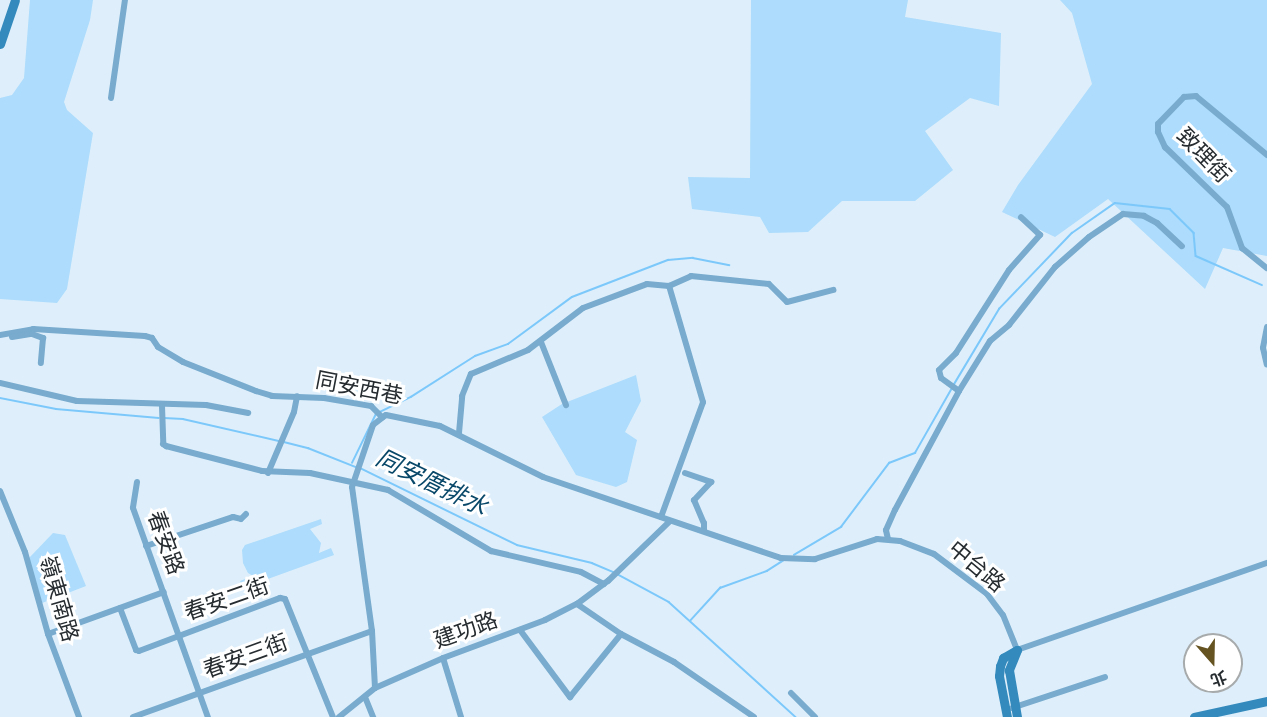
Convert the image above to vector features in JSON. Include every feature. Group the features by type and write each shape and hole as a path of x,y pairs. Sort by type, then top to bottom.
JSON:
{"street":[{"path":"0,44 15,0"},
{"path":"111,98 125,0"},
{"name":"致理街","path":"1267,155 1196,96 1184,97 1158,124 1158,132 1165,147 1227,207 1237,240 1242,248 1267,268"},
{"path":"888,539 886,530 895,510 959,391 990,341 1009,325 1055,267 1106,224 1123,214 1144,216 1157,223 1182,246"},
{"path":"959,391 941,378 939,370 956,353 1009,270 1040,235 1021,217"},
{"path":"459,433 462,396 471,374 541,342 583,308 647,284 669,286 691,276 769,284 787,302 833,290"},
{"path":"661,517 703,402 669,286"},
{"path":"1267,327 1263,348 1267,365"},
{"name":"同安西巷","path":"3,334 33,329 152,338 158,347 183,362 235,384 272,396 324,398 371,406 382,417 392,414 405,416 459,433 543,477 661,517 669,522"},
{"path":"3,334 11,337 32,334 43,338 41,363"},
{"path":"541,342 566,405"},
{"path":"0,383 77,401 162,407 206,405 248,413"},
{"path":"268,473 297,396"},
{"path":"162,407 165,432 163,444 166,446 268,473 310,473 354,480 394,493 470,540 496,553 581,572 606,583"},
{"path":"375,688 372,631 352,487 359,473 363,453 374,425 382,417"},
{"path":"685,473 711,482 694,500 704,523 704,530"},
{"name":"春安路","path":"136,482 133,508 208,717"},
{"name":"嶺東南路","path":"0,491 25,552 48,634 79,717"},
{"path":"146,546 233,517 241,519 246,514"},
{"name":"中台路","path":"669,522 704,530 764,553 801,560 829,556 877,539 900,541 934,554 987,594 1003,615 1017,650"},
{"name":"建功路","path":"339,717 375,688 442,658 520,630 577,604 606,583 669,522"},
{"path":"1105,676 1011,712 1009,670 1017,650 1267,563"},
{"path":"48,634 164,592"},
{"name":"春安二街","path":"120,608 136,650 280,598 288,603 333,717"},
{"path":"577,604 621,634 674,662 754,717"},
{"path":"520,630 570,697 621,634"},
{"name":"春安三街","path":"133,717 372,631"},
{"path":"442,658 461,717"},
{"path":"791,693 815,717"},
{"path":"366,697 373,717"},
{"path":"1194,717 1267,701"}],"shaded area":[{"path":"30,0 93,0 90,20 64,102 67,110 93,133 67,289 57,303 0,299 0,98 12,95 24,78"},
{"path":"751,0 908,0 905,17 1001,33 999,106 970,98 925,131 953,170 915,201 842,201 808,232 769,233 760,217 692,209 688,177 750,178"},
{"path":"1060,0 1267,0 1267,256 1223,248 1205,289 1108,199 1055,237 1002,212 1018,185 1092,84 1072,13"},
{"path":"636,375 641,401 625,432 637,440 627,482 616,487 576,475 542,417 562,404"},
{"path":"321,519 322,524 310,529 321,543 319,553 331,548 334,555 243,588 240,581 253,576 248,573 243,563 242,550 245,545"},
{"path":"53,533 65,535 86,586 42,603 29,558"}],"waterway":[{"path":"953,386 999,309 1072,233 1115,203 1170,209 1194,233 1196,256 1262,285"},
{"path":"380,412 411,397 475,356 508,344 572,297 668,260 693,258 729,265"},
{"path":"794,555 841,527 889,463 915,453 951,390"},
{"name":"同安厝排水","path":"0,398 56,409 159,418"},
{"path":"352,463 376,414"},
{"name":"同安厝排水","path":"164,418 183,419 279,441"},
{"name":"同安厝排水","path":"284,442 308,448 356,467"},
{"name":"同安厝排水","path":"360,468 517,545 592,563 613,572"},
{"path":"690,621 720,588 767,571 784,560"},
{"name":"同安厝排水","path":"617,574 669,602 796,717"}]}
